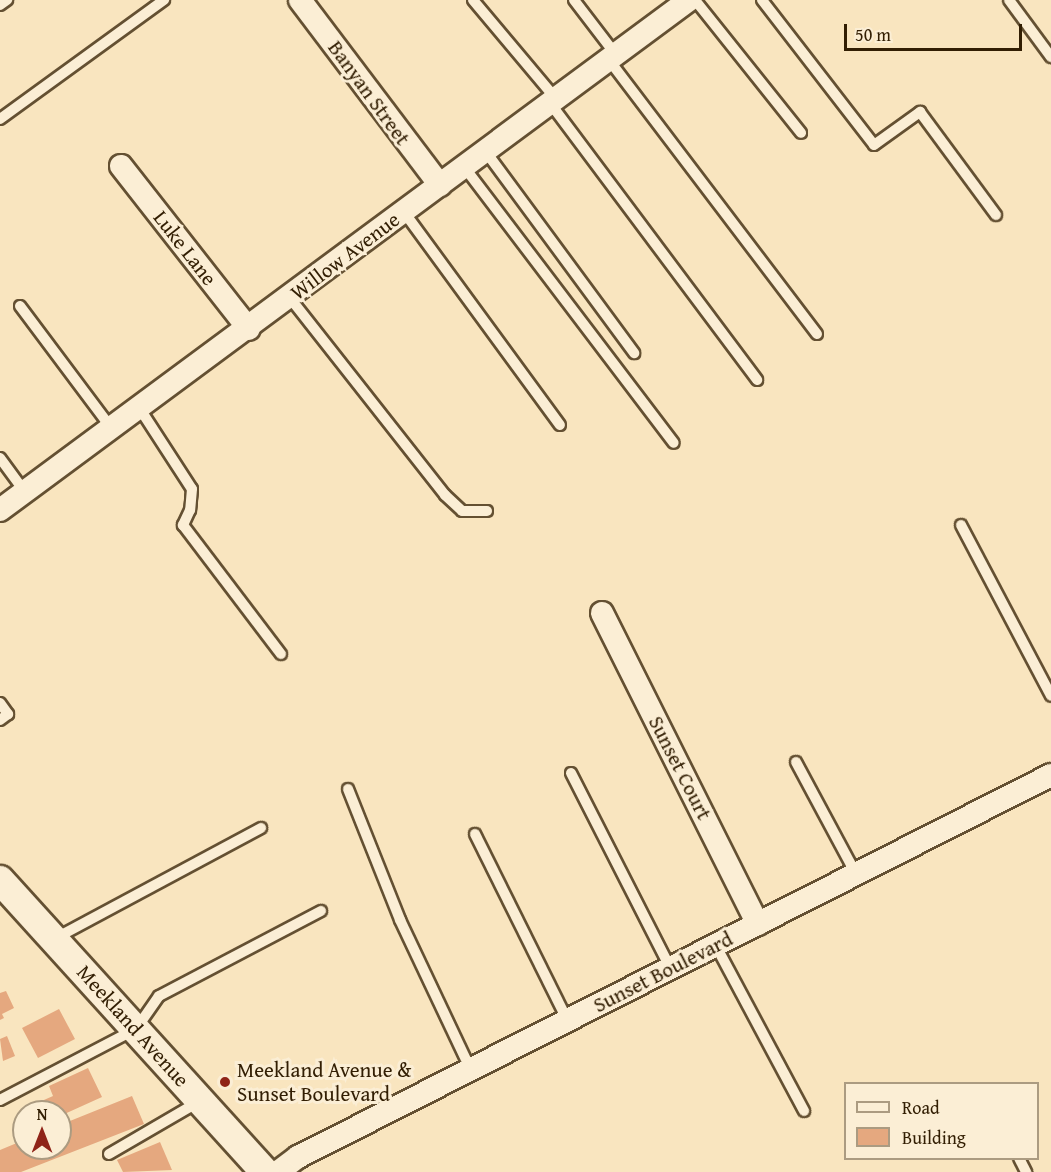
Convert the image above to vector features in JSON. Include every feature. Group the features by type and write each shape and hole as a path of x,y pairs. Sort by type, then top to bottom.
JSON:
{"street":[{"name":"Banyan Street","path":"300,0 440,185"},
{"name":"Willow Avenue","path":"0,510 140,410 689,0"},
{"name":"Luke Lane","path":"121,166 249,329"},
{"name":"Sunset Court","path":"602,613 758,924"},
{"name":"Sunset Boulevard","path":"278,1172 298,1156 1051,776"},
{"name":"Meekland Avenue","path":"0,880 265,1172"}],"lane":[{"path":"0,5 7,0"},
{"path":"0,119 164,0"},
{"path":"473,0 554,101 757,380"},
{"path":"574,0 612,58 817,334"},
{"path":"695,0 801,133"},
{"path":"762,0 874,146 920,112 996,215"},
{"path":"1009,0 1051,57"},
{"path":"486,152 634,353"},
{"path":"465,168 674,443"},
{"path":"404,212 560,425"},
{"path":"290,298 445,495 462,511 487,512"},
{"path":"20,306 112,429"},
{"path":"140,410 192,489 190,510 183,525 281,654"},
{"path":"0,458 25,492"},
{"path":"961,525 1051,696"},
{"path":"0,703 8,714 0,720"},
{"path":"796,762 856,874"},
{"path":"571,773 671,969"},
{"path":"348,789 400,920 471,1070"},
{"path":"54,939 261,828"},
{"path":"475,834 568,1021"},
{"path":"0,1100 136,1029 159,996 321,911"},
{"path":"716,946 804,1111"},
{"path":"109,1154 201,1101"}],"building":[{"path":"6,991 14,1008 2,1014 4,1018 0,1020 0,993"},
{"path":"59,1009 75,1039 38,1058 22,1028"},
{"path":"7,1036 15,1056 3,1061 0,1039"},
{"path":"88,1068 102,1097 72,1111 72,1100 44,1100 53,1096 49,1086"},
{"path":"132,1096 144,1124 72,1152 72,1120"},
{"path":"160,1142 172,1170 123,1172 117,1160"},
{"path":"12,1145 12,1160 52,1160 21,1172 0,1172 0,1150"}],"place":[{"name":"Meekland Avenue & Sunset Boulevard","path":"225,1082"}]}
